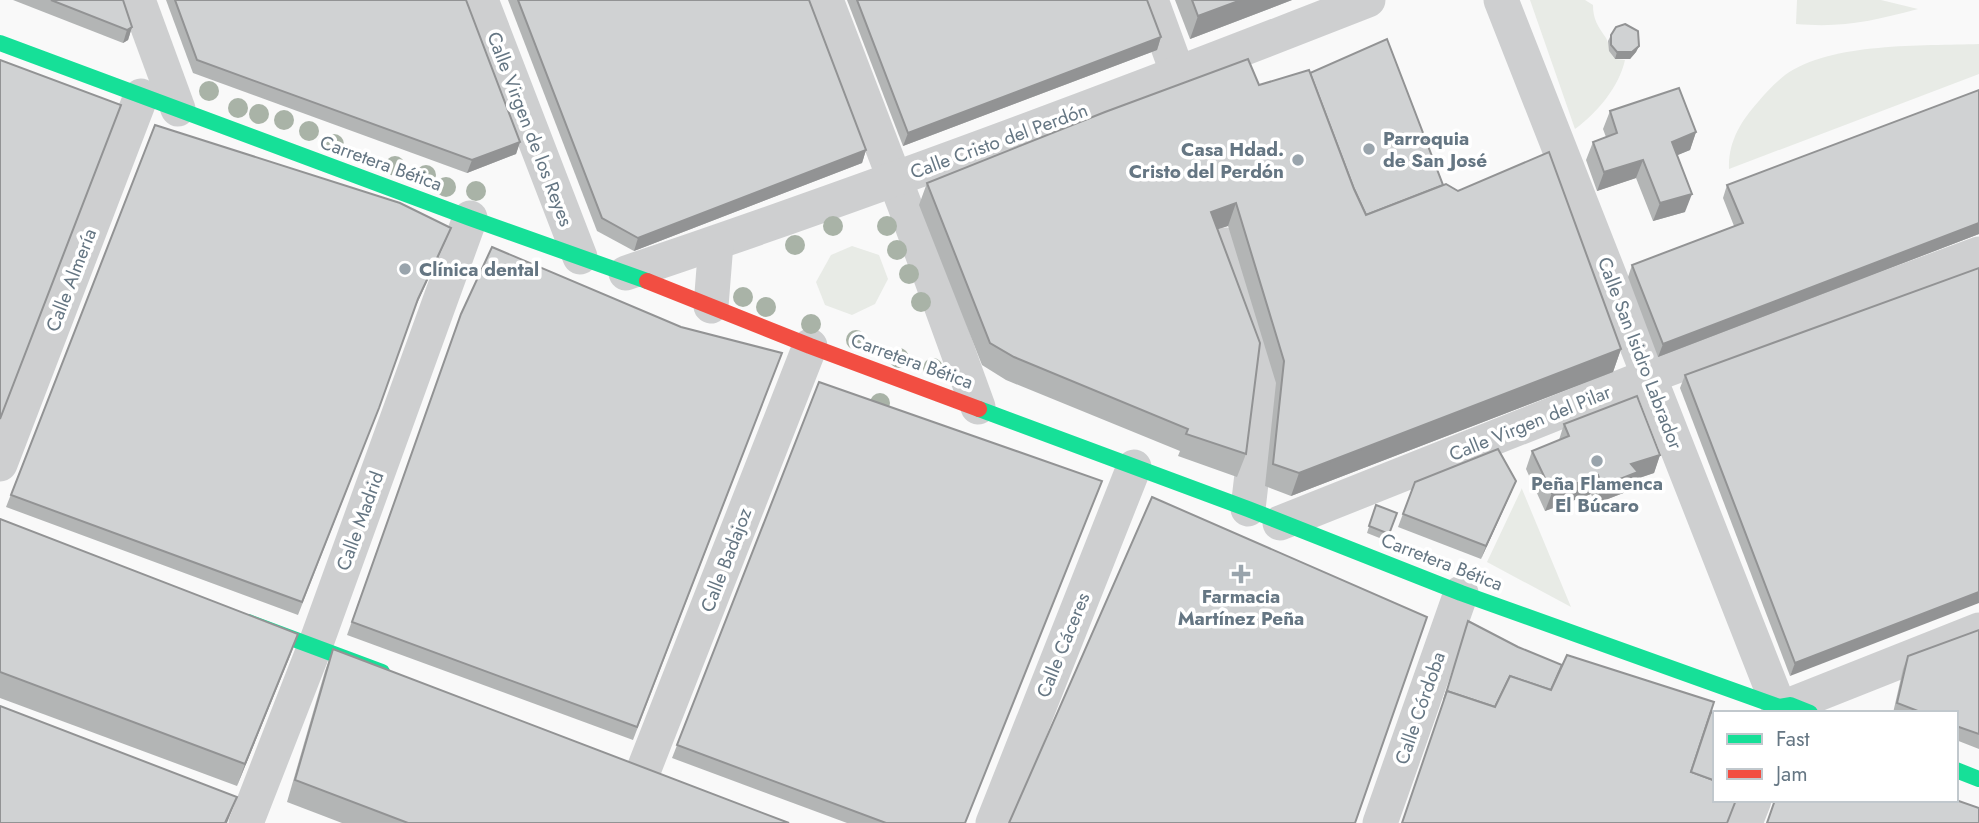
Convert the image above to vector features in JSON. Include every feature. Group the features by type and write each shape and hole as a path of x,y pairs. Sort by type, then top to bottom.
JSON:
{"street":[{"path":"138,0 178,109"},
{"name":"Calle Virgen de los Reyes","path":"481,0 580,257"},
{"path":"826,0 978,407"},
{"path":"1151,0 1178,74"},
{"name":"Calle Cristo del Perdón","path":"626,273 895,179 1368,0"},
{"name":"Calle San Isidro Labrador","path":"1501,0 1649,376 1791,709"},
{"name":"Carretera Bética","path":"0,43 470,218 626,273 810,346 1248,509 1461,593 1791,709"},
{"name":"Calle Almería","path":"0,464 141,96"},
{"name":"Calle Madrid","path":"247,817 315,646 470,218"},
{"path":"711,306 716,243"},
{"path":"1225,245 1263,379 1248,509"},
{"name":"Calle Virgen del Pilar","path":"1280,523 1649,376 1979,254"},
{"name":"Calle Badajoz","path":"642,774 810,346"},
{"name":"Calle Cáceres","path":"993,823 1134,467"},
{"name":"Calle Córdoba","path":"1380,823 1461,593"},
{"path":"236,617 403,681"},
{"path":"1791,709 1979,630"},
{"path":"1958,771 1979,779"},
{"path":"1745,823 1753,802"}],"shaded area":[{"path":"1530,0 1585,0 1593,5 1595,19 1611,54 1615,59 1625,60 1618,80 1606,99 1575,129"},
{"path":"1797,0 1881,0 1918,9 1858,22 1796,24"},
{"path":"1979,44 1979,74 1729,169 1733,141 1746,117 1778,81 1804,64 1852,51 1878,48"},
{"path":"852,246 879,255 888,279 875,304 852,315 825,305 816,282 831,255"},
{"path":"1522,489 1571,607 1487,562"}],"building":[{"path":"51,0 123,0 132,27 127,30"},
{"path":"175,0 466,0 520,142 472,160 197,60"},
{"path":"518,0 809,0 866,150 638,238 602,218"},
{"path":"857,0 1147,0 1161,37 908,133"},
{"path":"1192,0 1241,0 1198,16"},
{"path":"1625,24 1638,31 1639,46 1632,52 1617,52 1611,45 1611,35 1616,27"},
{"name":"Parroquia de San José","path":"1387,39 1443,185 1366,215 1310,73"},
{"path":"1248,59 1259,85 1309,70 1366,215 1446,184 1458,191 1549,152 1621,349 1299,473 1273,464 1284,361 1236,203 1211,212 1260,343 1246,454 1186,434 1188,429 1014,357 990,343 927,183"},
{"path":"0,60 121,105 0,419"},
{"path":"1679,88 1696,132 1672,142 1692,194 1660,203 1643,160 1604,172 1593,142 1617,133 1610,111"},
{"path":"1979,90 1979,223 1663,344 1632,265 1743,223 1727,185"},
{"path":"155,125 400,203 451,228 418,299 379,408 302,602 11,495"},
{"path":"492,247 681,327 782,353 637,727 352,622 461,314"},
{"path":"1979,268 1979,592 1795,663 1685,375"},
{"path":"819,382 1102,481 965,823 886,823 677,745"},
{"name":"Peña Flamenca El Búcaro","path":"1637,396 1660,455 1631,464 1638,472 1602,486 1598,475 1552,493 1532,451 1569,436 1564,424"},
{"path":"1498,449 1516,481 1486,546 1403,514 1415,482"},
{"path":"1152,497 1427,617 1355,823 1009,823"},
{"path":"1376,505 1397,513 1389,534 1369,526"},
{"path":"0,519 298,634 245,764 0,672"},
{"path":"1468,621 1518,647 1562,665 1551,690 1510,676 1495,707 1447,691 1444,700"},
{"path":"1979,630 1979,734 1958,727 1958,711 1918,711 1897,703 1908,656"},
{"path":"333,649 789,823 408,823 295,780"},
{"path":"1567,655 1714,702 1691,772 1713,780 1713,802 1735,802 1727,823 1402,823 1447,691 1495,707 1510,676 1551,690"},
{"path":"0,706 237,797 225,823 0,823"},
{"path":"1711,712 1713,780 1691,772"},
{"path":"1958,801 1979,808 1979,823 1767,823 1774,802"}],"traffic: fast":[{"path":"0,43 647,281"},
{"path":"979,409 1248,509 1461,593 1779,707 1790,705 1805,711"},
{"path":"248,622 382,672"},
{"path":"1958,771 1979,779"}],"traffic: jam":[{"path":"647,281 979,409"}],"place":[{"name":"Parroquia de San José","path":"1369,149"},
{"name":"Casa Hdad. Cristo del Perdón","path":"1298,160"},
{"name":"Clínica dental","path":"405,269"},
{"name":"Peña Flamenca El Búcaro","path":"1597,461"},
{"name":"Farmacia Martínez Peña","path":"1241,574"}]}
